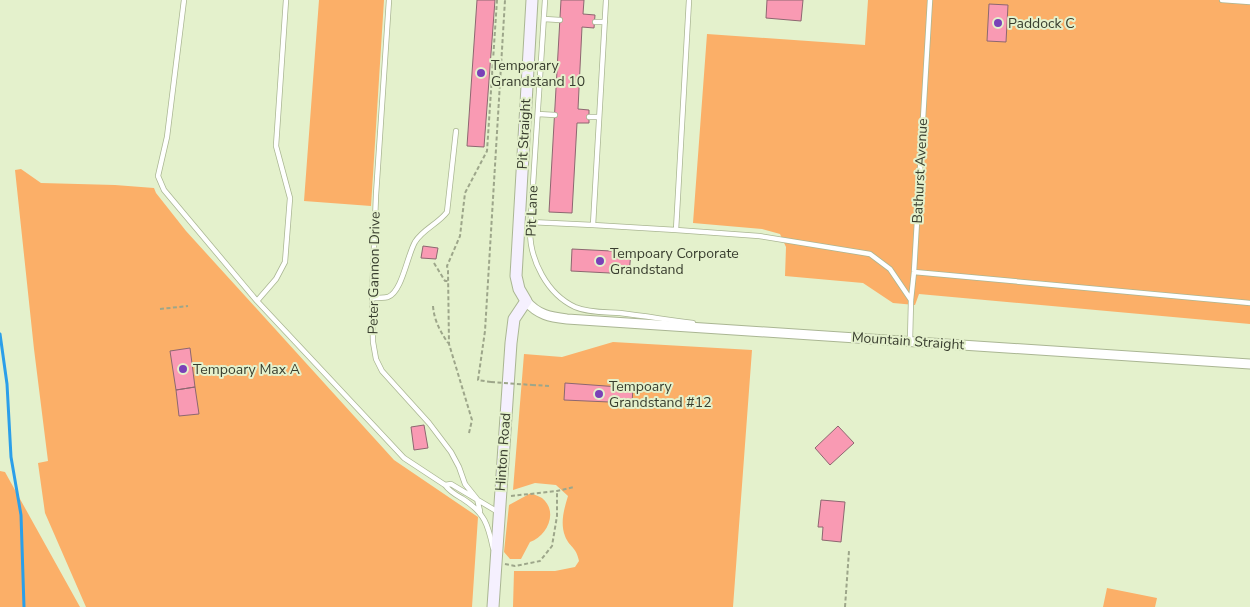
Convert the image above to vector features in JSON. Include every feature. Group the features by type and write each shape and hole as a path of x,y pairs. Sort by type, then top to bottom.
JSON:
{"street":[{"name":"Pit Straight","path":"526,301 517,284 516,267 532,0"},
{"name":"Mountain Straight","path":"526,301 545,316 567,319 1250,364"},
{"name":"Hinton Road","path":"493,607 499,498 514,319 526,301"}],"lane":[{"path":"184,0 167,137 158,176 164,190 257,301 404,458 445,485 449,491 480,512"},
{"path":"257,301 276,279 285,262 290,198 276,146 286,0"},
{"name":"Peter Gannon Drive","path":"389,0 376,195 372,298 373,342 376,359 382,371 420,412 440,438 459,467 465,484 477,499 480,512 488,528 495,561"},
{"name":"Pit Lane","path":"545,0 530,222 531,248 536,264 551,286 569,304 581,309 731,329"},
{"path":"593,225 606,0"},
{"path":"676,230 689,0"},
{"name":"Bathurst Avenue","path":"910,341 930,0"},
{"path":"1222,0 1250,2"},
{"path":"544,19 560,20"},
{"path":"594,22 605,22"},
{"path":"538,114 554,115"},
{"path":"589,117 598,117"},
{"path":"372,298 388,297 395,292 400,284 405,265 415,242 424,231 441,219 447,212 456,130"},
{"path":"530,222 759,236 870,254 890,268 911,300"},
{"path":"914,272 1250,303"},
{"path":"445,485 450,484 498,512"}],"path":[{"path":"448,344 449,281 447,266 460,236 465,193 487,151 497,0"},
{"path":"505,0 485,331 478,380 551,386"},
{"path":"434,263 444,281 449,281"},
{"path":"160,309 188,306"},
{"path":"433,306 434,316 440,332 448,344 472,420 469,433"},
{"path":"499,498 574,487"},
{"path":"495,561 515,566 540,561 552,546 557,516 557,491"},
{"path":"845,607 849,551"}],"shaded area":[{"path":"319,0 384,0 371,206 304,201"},
{"path":"868,0 1250,0 1250,324 919,294 915,305 893,303 863,283 785,276 786,247 780,234 762,229 693,223 707,34 865,45"},
{"path":"21,169 41,183 154,188 186,231 394,460 478,517 472,607 86,607 45,513 38,463 48,461 15,170"},
{"path":"613,342 752,350 733,607 513,607 514,571 555,571 575,567 579,561 576,552 567,540 563,526 563,516 568,496 556,485 535,483 513,490 524,354 562,357"},
{"path":"0,471 5,472 80,607 0,607"},
{"path":"531,493 542,498 547,504 550,510 549,523 541,535 530,542 521,559 510,559 504,552 509,505"},
{"path":"1107,588 1157,598 1155,607 1103,607"}],"building":[{"name":"Temporary Grandstand 10","path":"477,0 495,0 484,147 467,146"},
{"path":"561,0 584,0 583,14 595,15 594,28 582,27 578,109 589,110 589,123 577,123 572,213 549,212"},
{"path":"767,0 803,0 801,21 766,18"},
{"name":"Paddock C","path":"989,4 1008,5 1006,42 987,41"},
{"path":"423,246 438,248 436,259 421,258"},
{"name":"Tempoary Corporate Grandstand","path":"572,249 631,252 629,274 571,271"},
{"name":"Tempoary Max A","path":"190,348 195,387 176,390 170,351"},
{"name":"Tempoary Grandstand #12","path":"565,383 633,388 632,403 564,400"},
{"name":"Tempoary Max A","path":"195,387 199,414 179,416 176,390"},
{"path":"424,425 428,448 414,450 411,427"},
{"path":"838,426 854,443 830,465 815,448"},
{"path":"821,500 845,502 841,542 822,540 823,527 818,527"}],"waterway":[{"path":"0,334 7,384 11,457 21,515 24,607"}],"place":[{"name":"Paddock C","path":"998,23"},
{"name":"Temporary Grandstand 10","path":"481,73"},
{"name":"Tempoary Corporate Grandstand","path":"600,261"},
{"name":"Tempoary Max A","path":"183,369"},
{"name":"Tempoary Grandstand #12","path":"599,394"}]}
